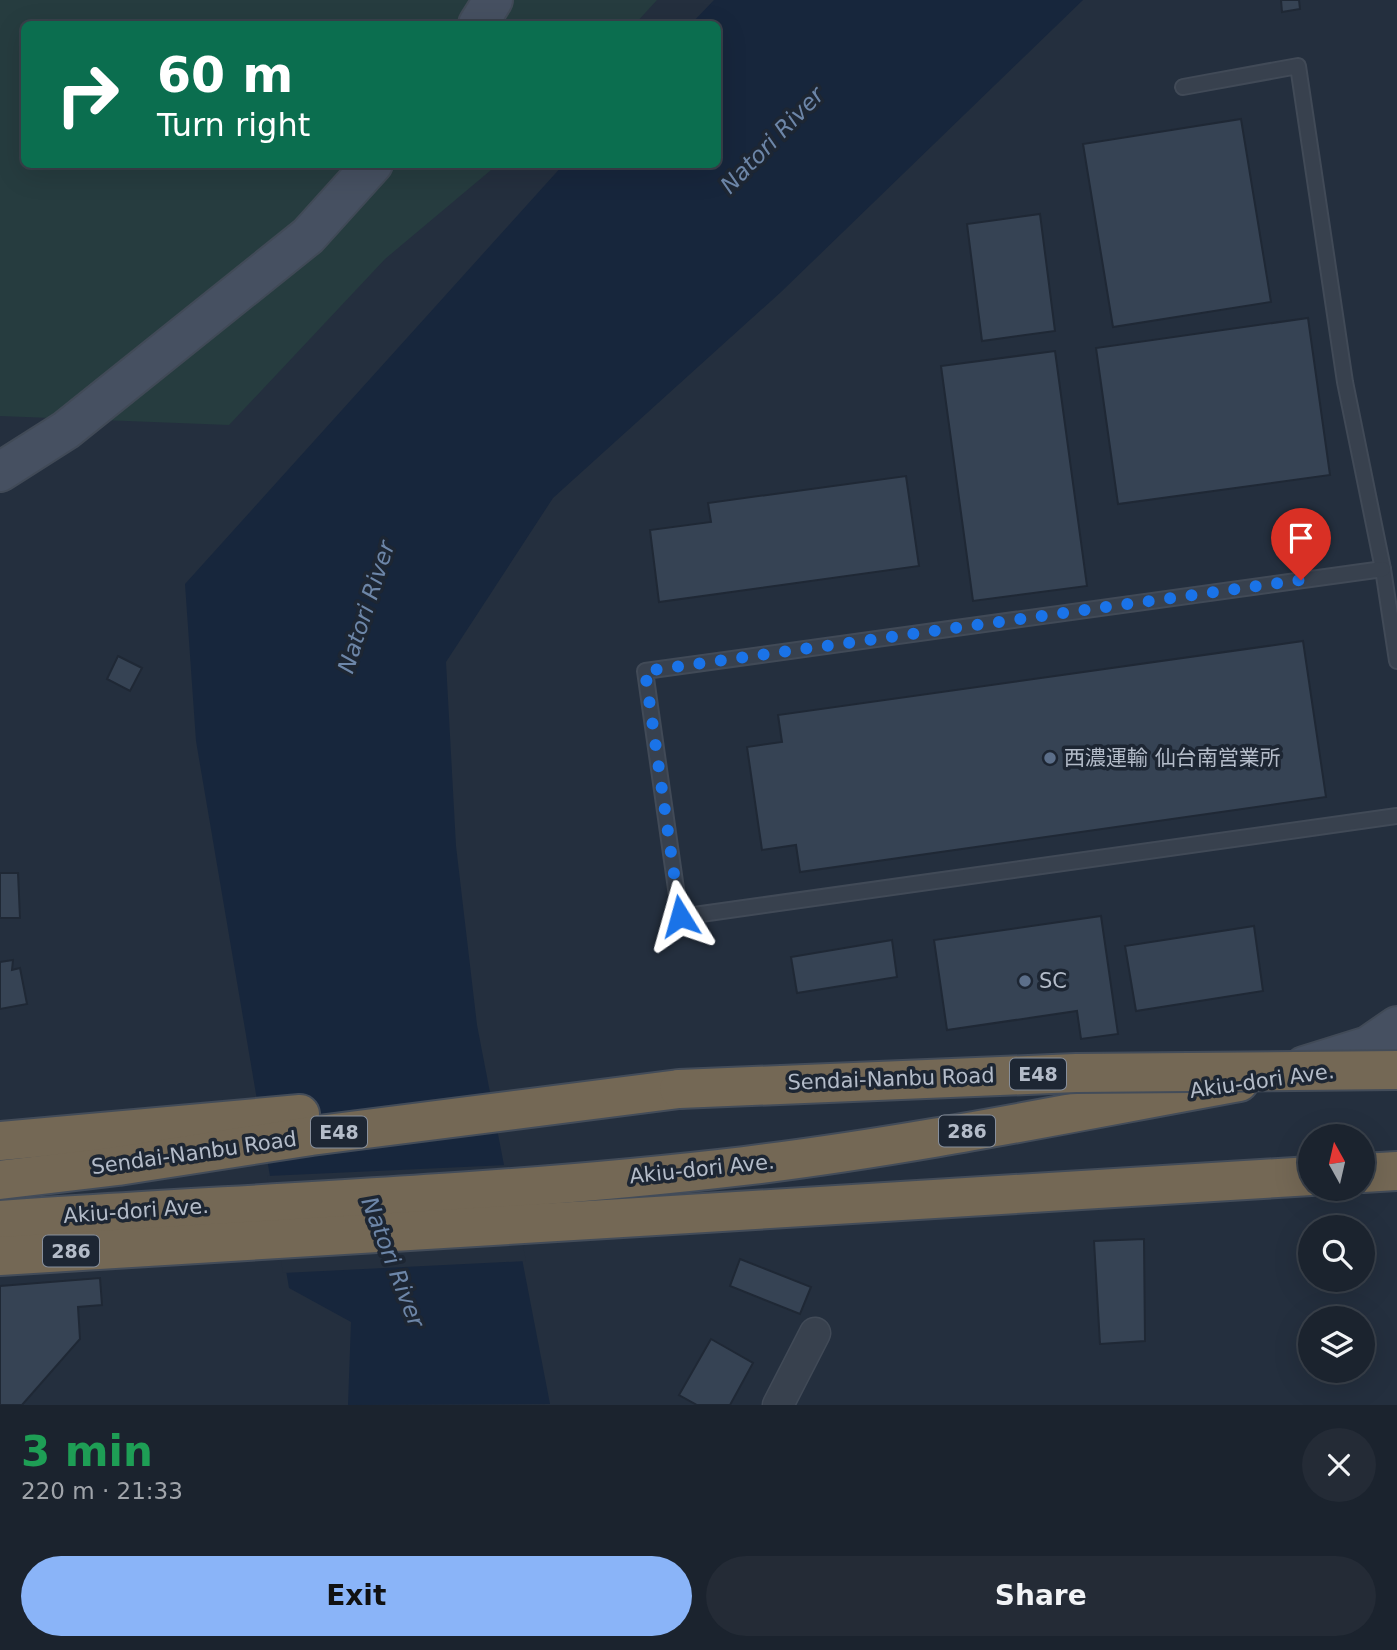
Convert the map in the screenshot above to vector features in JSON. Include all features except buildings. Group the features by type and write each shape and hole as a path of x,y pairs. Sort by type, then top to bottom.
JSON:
{"highway":[{"name":"Akiu-dori Ave.","path":"0,1256 142,1228 536,1185 745,1166 844,1152 1241,1082 1397,1062"},
{"name":"Sendai-Nanbu Road","path":"0,1141 306,1114 679,1089 1049,1073 1397,1070"},
{"name":"Sendai-Nanbu Road","path":"0,1180 118,1166 311,1136 679,1089"},
{"path":"1376,1172 1397,1171"},
{"name":"Akiu-dori Ave.","path":"0,1220 142,1228 542,1222 1298,1177"}],"street":[{"path":"480,21 493,0"},
{"path":"0,472 66,430 308,236 369,168"},
{"path":"1241,1082 1334,1059 1368,1046 1397,1026"},
{"path":"778,1405 815,1333"}],"lane":[{"path":"1182,87 1298,66 1345,382 1383,569 1397,661"},
{"path":"1383,569 645,671 680,916 1397,816"}],"green space":[{"path":"0,0 657,0 638,21 21,21 21,168 493,168 385,259 229,425 0,416"}],"water":[{"name":"Natori River","path":"714,0 1083,0 781,292 553,498 446,662 456,846 477,1025 550,1404 348,1405 351,1322 289,1288 196,741 185,584 560,168 721,168 721,21 694,21"}],"pier":[{"path":"507,1165 526,1261 283,1273 267,1176"}],"place":[{"name":"西濃運輸 仙台南営業所","path":"1050,758"},
{"name":"SC","path":"1025,981"}],"route":[{"path":"680,916 645,671 1301,580"}]}
